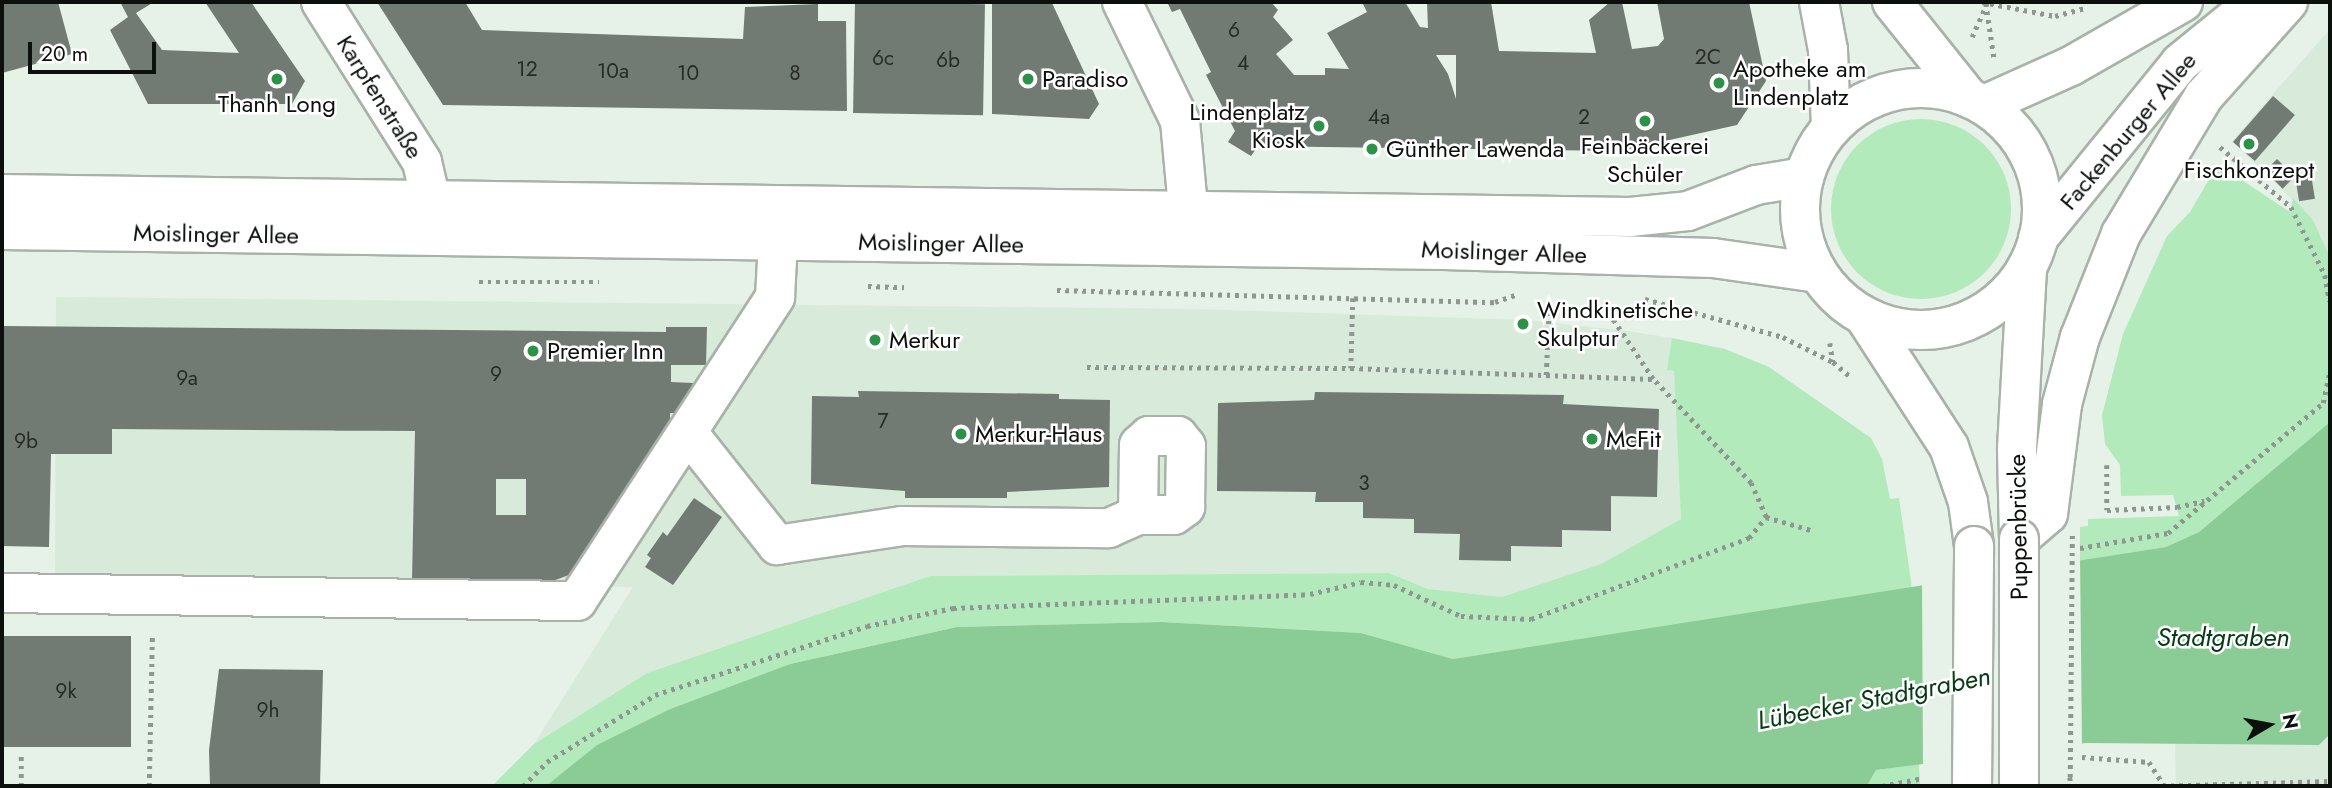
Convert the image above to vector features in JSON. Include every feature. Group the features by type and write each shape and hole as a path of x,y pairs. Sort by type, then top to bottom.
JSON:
{"main road":[{"name":"Karpfenstraße","path":"321,2 422,162 430,197"},
{"path":"1122,2 1180,121 1188,208 1188,246"},
{"path":"1819,2 1828,50 1831,127"},
{"path":"1892,2 1977,101 2013,130 2033,163 2041,200 2032,253 1996,304 1949,327 1906,329 1864,316 1833,293 1818,273 1801,227 1804,177 1831,127 1858,106 1889,92 1933,88 1977,101"},
{"name":"Fackenburger Allee","path":"1977,101 2071,66 2183,2"},
{"name":"Fackenburger Allee","path":"2032,253 2180,64 2255,2"},
{"path":"2019,539 2048,514 2066,391 2080,337 2121,234 2203,96 2288,2"},
{"name":"Moislinger Allee","path":"2,194 430,197 1646,217 1688,211 1756,185 1804,177"},
{"path":"430,197 431,237"},
{"path":"2,593 577,601 689,434 775,297 781,203"},
{"name":"Moislinger Allee","path":"2,230 1188,246 1713,258 1818,273"},
{"name":"Puppenbrücke","path":"2019,785 2017,448 2032,253"},
{"name":"Puppenbrücke","path":"1864,316 1948,447 1968,502 1974,546 1972,786"},
{"path":"689,434 776,545 902,526 1109,528 1138,515"}],"path":[{"path":"1985,2 2055,16 2093,2"},
{"path":"2219,146 2291,207 2325,275 2330,302"},
{"path":"1636,296 1772,334 1833,362"},
{"path":"1350,368 1353,298"},
{"path":"1546,375 1549,310"},
{"path":"1612,318 1653,379 1752,483 1766,517"},
{"path":"1087,367 1350,368 1653,379"},
{"path":"2080,548 2168,533 2323,402 2330,371"},
{"path":"2107,465 2107,510 2177,507 2206,500"},
{"path":"1766,517 1814,531"},
{"path":"523,786 547,762 655,695 867,626 953,608 1310,594 1361,582 1394,585 1461,616 1531,619 1749,538 1766,517"},
{"path":"2071,786 2072,531"},
{"path":"149,786 150,680"},
{"path":"21,753 21,786"},
{"path":"2082,757 2149,762 2164,786"},
{"path":"1882,786 1923,778"},
{"path":"2154,786 2330,781"}],"shaded area":[{"path":"2330,29 2330,257 2313,220 2232,141"},
{"path":"1921,119 1955,126 1971,134 1984,146 1996,159 2004,175 2011,209 2004,243 1996,259 1984,272 1971,284 1955,292 1921,299 1887,292 1871,284 1858,272 1846,259 1838,243 1831,209 1838,175 1846,159 1858,146 1871,134 1887,126"},
{"path":"2218,164 2290,212 2293,198 2313,220 2330,257 2330,422 2199,532 2166,547 2080,561 2080,527 2088,526 2088,519 2179,516 2173,495 2121,496 2120,465 2105,444 2102,415 2123,334 2167,236 2190,212"},
{"path":"56,297 1194,309 1527,320 1627,331 1672,338 1667,370 1674,371 1681,519 1601,564 1502,597 1428,589 1389,573 930,576 647,673 534,744 633,587 55,580"},
{"path":"1672,338 1725,349 1769,367 1871,438 1882,459 1890,499 1899,498 1912,588 1453,659 1361,633 1161,622 957,627 790,664 670,709 598,745 546,786 492,786 534,744 647,673 930,576 1389,573 1428,589 1502,597 1601,564 1681,519 1674,371 1667,370"},
{"path":"2330,734 2330,786 2176,786 2175,744 2319,745"},
{"path":"1919,764 1920,786 1867,786 1876,770"}],"water":[{"name":"Stadtgraben","path":"2330,422 2330,734 2319,745 2086,743 1876,770 1867,786 546,786 597,745 670,709 790,664 957,627 1161,622 1361,633 1453,659 2166,547 2199,532"}],"pier":[{"path":"2080,557 2082,747 1923,767 1922,583"}],"building":[{"path":"2,2 58,2 72,54 2,73"},
{"path":"120,2 154,2 136,13 162,50 239,53 205,2 251,2 305,81 292,104 148,104 110,30 128,17"},
{"path":"377,2 465,2 482,30 743,39 745,7 818,4 818,21 846,21 847,111 443,105"},
{"path":"855,2 985,4 983,115 853,113"},
{"path":"992,2 1052,3 1099,104 1089,119 992,114"},
{"path":"1167,2 1271,2 1278,10 1273,17 1293,40 1276,54 1294,75 1325,75 1325,68 1349,69 1327,33 1367,12 1362,2 1405,2 1420,27 1428,28 1427,2 1491,2 1499,51 1596,53 1589,20 1610,2 1622,2 1632,49 1658,46 1664,39 1657,2 1749,2 1766,81 1737,125 1620,151 1258,146 1251,156 1228,142 1235,131 1206,75 1211,72 1180,9 1172,12","holes":["1436,55 1456,55 1456,99 1448,74"]},
{"path":"2273,96 2295,115 2255,161 2233,142"},
{"path":"2277,159 2295,177 2283,189 2265,171"},
{"path":"2311,174 2315,199 2299,201 2295,177"},
{"path":"2,326 666,332 666,327 707,327 706,365 671,365 671,382 693,383 693,397 683,413 670,413 670,433 588,568 550,582 412,581 415,431 112,429 112,454 51,454 49,547 2,546","holes":["496,479 526,479 526,515 496,515"]},
{"name":"Merkur-Haus","path":"858,391 1059,394 1059,399 1110,400 1109,487 1007,492 1007,498 905,498 905,491 811,484 812,396 859,397"},
{"path":"1315,392 1564,395 1563,404 1659,409 1657,497 1611,496 1611,531 1562,530 1562,547 1511,546 1511,561 1459,560 1460,534 1414,533 1414,519 1363,518 1363,502 1315,502 1316,492 1217,491 1218,403 1314,400"},
{"path":"694,498 722,517 673,585 645,567 651,558 647,555 663,532 667,536"},
{"path":"2,636 131,636 131,747 2,747"},
{"path":"219,669 323,670 320,786 210,786 209,750"}],"place":[{"name":"Thanh Long","path":"277,79"},
{"name":"Paradiso","path":"1028,79"},
{"name":"Apotheke am Lindenplatz","path":"1719,83"},
{"name":"Feinbäckerei Schüler","path":"1645,121"},
{"name":"Lindenplatz Kiosk","path":"1319,126"},
{"name":"Fischkonzept","path":"2249,144"},
{"name":"Günther Lawenda","path":"1372,149"},
{"name":"Windkinetische Skulptur","path":"1523,324"},
{"name":"Merkur","path":"875,340"},
{"name":"Premier Inn","path":"533,351"},
{"name":"Merkur-Haus","path":"961,434"},
{"name":"McFit","path":"1592,439"}],"water label":[{"name":"Lübecker Stadtgraben","path":"1874,699"}]}
